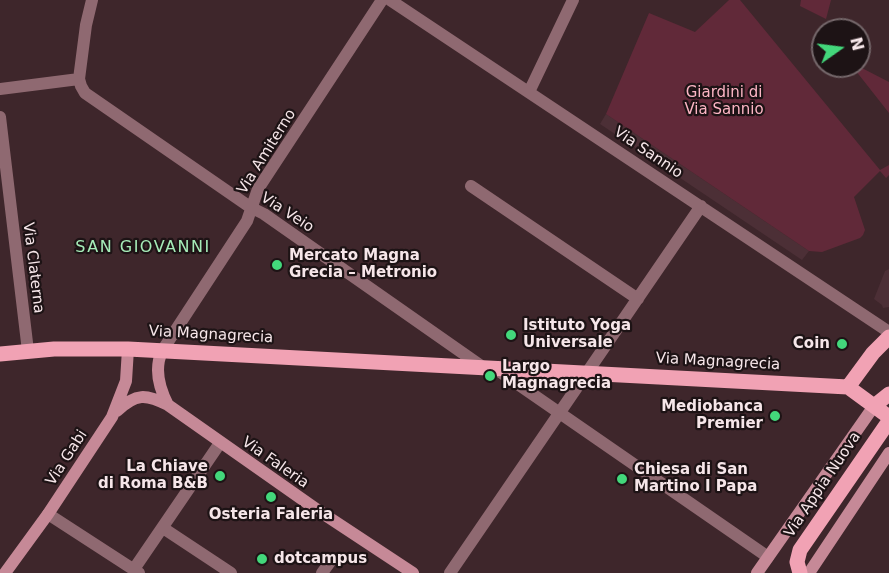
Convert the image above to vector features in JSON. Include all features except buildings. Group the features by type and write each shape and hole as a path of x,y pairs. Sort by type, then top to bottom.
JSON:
{"main road":[{"path":"889,337 873,353 848,387 889,419"},
{"name":"Via Magnagrecia","path":"0,354 84,348 128,349 491,369"},
{"path":"491,369 586,374"},
{"name":"Via Magnagrecia","path":"586,374 848,387"},
{"path":"874,406 889,394"},
{"name":"Via Appia Nuova","path":"800,573 797,558 800,550 889,419"}],"street":[{"path":"0,89 79,79 86,25 92,0"},
{"name":"Via Amiterno","path":"162,351 247,221 258,189 382,0"},
{"name":"Via Sannio","path":"390,0 889,332"},
{"path":"529,92 573,0"},
{"name":"Via Veio","path":"79,79 83,90 96,101 491,369"},
{"name":"Via Claterna","path":"0,117 28,351"},
{"path":"471,186 638,299"},
{"path":"450,573 700,206"},
{"name":"Via Gabi","path":"5,573 48,514 112,417 126,381 128,349"},
{"path":"162,351 159,358 159,381 168,405"},
{"path":"491,369 559,412 768,557"},
{"path":"112,417 128,402 139,397 151,397 168,405"},
{"name":"Via Faleria","path":"168,405 351,533 413,573"},
{"name":"Via Appia Nuova","path":"757,573 874,406"},
{"path":"48,514 136,571 220,443"},
{"path":"809,573 889,453"},
{"path":"163,528 231,573"},
{"path":"322,573 330,562"}],"shaded area":[{"path":"606,114 809,251 802,260 600,124"},
{"path":"889,269 889,307 883,308 874,299 885,271"}],"green space":[{"name":"Giardini di Via Sannio","path":"729,0 740,0 880,170 889,165 889,175 886,178 880,171 854,197 865,230 860,238 822,252 809,251 606,114 649,13 695,32"},
{"path":"801,0 831,0 826,18 800,6"},
{"path":"871,73 889,82 889,113 861,78 871,78"}],"place":[{"name":"Mercato Magna Grecia – Metronio","path":"277,265"},
{"name":"Istituto Yoga Universale","path":"511,335"},
{"name":"Coin","path":"842,344"},
{"name":"Largo Magnagrecia","path":"490,376"},
{"name":"Mediobanca Premier","path":"775,416"},
{"name":"La Chiave di Roma B&B","path":"220,476"},
{"name":"Chiesa di San Martino I Papa","path":"622,479"},
{"name":"Osteria Faleria","path":"271,497"},
{"name":"dotcampus","path":"262,559"}],"district":[{"name":"SAN GIOVANNI","path":"143,248"}]}
